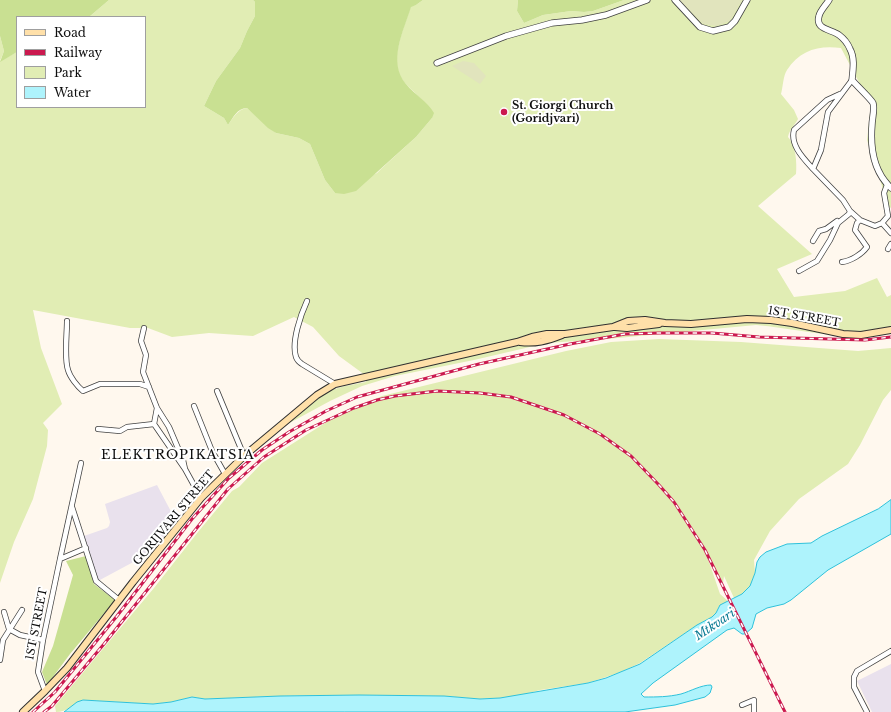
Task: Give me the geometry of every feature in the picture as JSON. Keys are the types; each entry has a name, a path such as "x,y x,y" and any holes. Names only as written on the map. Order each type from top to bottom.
{"main road":[{"name":"1ST STREET","path":"442,359 547,334 565,334 613,327 627,328 665,323 691,324 747,319 792,323 843,334 861,334 891,330"},
{"name":"GORIJVARI STREET","path":"23,712 70,664 201,498 244,456 317,395 335,384 442,359"}],"street":[{"path":"438,63 506,36 552,23 582,20 606,15 647,0"},
{"path":"675,0 700,27 713,31 729,27 735,21 747,0"},
{"path":"813,169 821,150 828,112 852,80 853,61 850,49 846,42 839,35 822,28 819,23 819,16 828,0"},
{"path":"840,94 827,100 794,130 792,136 796,148 813,169 843,200 849,212 860,220 875,226 882,223 888,216 884,193 889,186 880,174 873,157 870,140 873,109 872,102 852,80"},
{"path":"813,241 819,231 834,224 849,212"},
{"path":"800,271 816,261 830,240 838,223 849,212"},
{"path":"842,262 850,261 864,252 867,247 855,230 857,223 860,220"},
{"path":"882,223 891,233"},
{"path":"888,249 891,244"},
{"path":"307,301 298,328 295,355 302,364 335,384"},
{"path":"67,321 66,347 68,370 77,386 83,391 100,384 140,384 149,387"},
{"path":"144,328 141,341 146,355 143,372 157,408 169,427 183,460 185,469"},
{"path":"217,391 244,456"},
{"path":"194,406 212,451 225,474"},
{"path":"157,408 154,424 185,469 201,498"},
{"path":"98,429 120,431 127,427 154,424"},
{"name":"1ST STREET","path":"45,691 38,672 43,640 81,463"},
{"path":"72,507 96,582 119,600"},
{"path":"60,559 86,548"},
{"path":"0,660 3,640 22,610"},
{"path":"4,612 9,629 20,635 43,640"},
{"path":"867,712 854,687 854,678 857,671 891,650"},
{"path":"742,705 754,700 754,712"}],"shaded area":[{"path":"157,485 176,521 152,552 98,581 84,536 109,526 110,522 105,504"},
{"path":"891,664 891,712 872,712 857,681"}],"green space":[{"path":"0,0 109,0 90,16 16,16 16,53 0,62 4,51 0,36"},
{"path":"109,0 253,0 255,2 255,16 240,48 216,81 204,106 224,118 228,125 238,112 247,108 276,133 299,138 310,144 325,180 335,193 377,173 416,137 432,118 425,104 402,79 397,69 398,51 402,32 411,6 416,5 423,0 518,0 517,11 524,23 543,15 571,11 593,11 624,0 891,0 891,208 885,204 882,186 867,140 871,105 841,48 833,47 818,48 804,53 792,63 786,72 781,94 794,110 798,119 788,137 791,140 794,149 796,174 758,206 812,254 777,269 794,297 845,291 877,278 887,297 891,295 891,332 864,336 847,336 756,325 547,343 395,376 362,386 330,401 284,426 323,394 341,387 366,382 365,375 339,356 313,327 294,317 253,336 209,333 172,337 148,328 130,328 33,310 41,348 62,404 43,423 48,430 47,446 33,499 14,542 0,583 0,61 16,53 16,108 146,108 146,16 90,16"},
{"path":"253,0 423,0 411,7 401,36 397,56 400,75 406,84 428,105 434,113 432,118 416,137 356,191 344,194 335,193 325,180 310,144 299,138 276,133 268,128 247,108 244,108 238,112 228,125 224,118 204,106 216,81 240,48 255,16 255,2"},
{"path":"518,0 624,0 593,11 571,11 543,15 524,23 517,11"},
{"path":"679,0 742,0 730,21 717,26 703,24"},
{"path":"0,36 4,51 0,61"},
{"path":"463,61 474,63 486,76 480,84 452,66"},
{"path":"659,339 741,342 858,351 891,348 891,390 883,400 860,445 848,464 799,499 770,531 754,560 755,573 750,586 742,594 734,598 724,576 723,583 706,553 720,594 728,601 719,607 712,617 697,625 640,663 621,672 588,683 500,698 480,699 444,696 359,695 205,699 192,697 171,702 153,704 83,700 67,710 56,712 55,706 154,588 232,491 239,487 262,463 333,418 382,396 566,351 611,342"},
{"path":"86,556 94,584 115,600 70,654 47,685 42,672 53,646 73,575 66,561"}],"water":[{"name":"Mtkvari","path":"891,500 891,534 828,570 791,600 784,604 767,608 756,614 752,628 745,634 742,634 734,628 727,630 653,683 641,694 644,697 672,696 711,685 712,687 710,693 705,697 675,705 625,712 64,712 77,702 83,700 153,704 171,702 192,697 205,699 359,695 444,696 480,699 500,698 588,683 606,678 640,664 697,625 712,617 720,605 742,594 750,586 757,562 766,552 787,544 811,543 822,536 878,509"}],"railway":[{"path":"33,712 55,692 117,616 192,519 229,478 262,450 289,432 326,411 357,397 479,364 570,344 625,334 712,333 759,337 865,340 891,337"},
{"path":"44,712 52,706 104,644 228,489 264,457 306,430 354,408 377,400 395,396 437,391 480,393 511,397 564,415 600,434 631,456 674,502 705,550 785,712"}],"place":[{"name":"St. Giorgi Church (Goridjvari)","path":"504,112"}],"district":[{"name":"ELEKTROPIKATSIA","path":"178,455"}]}
